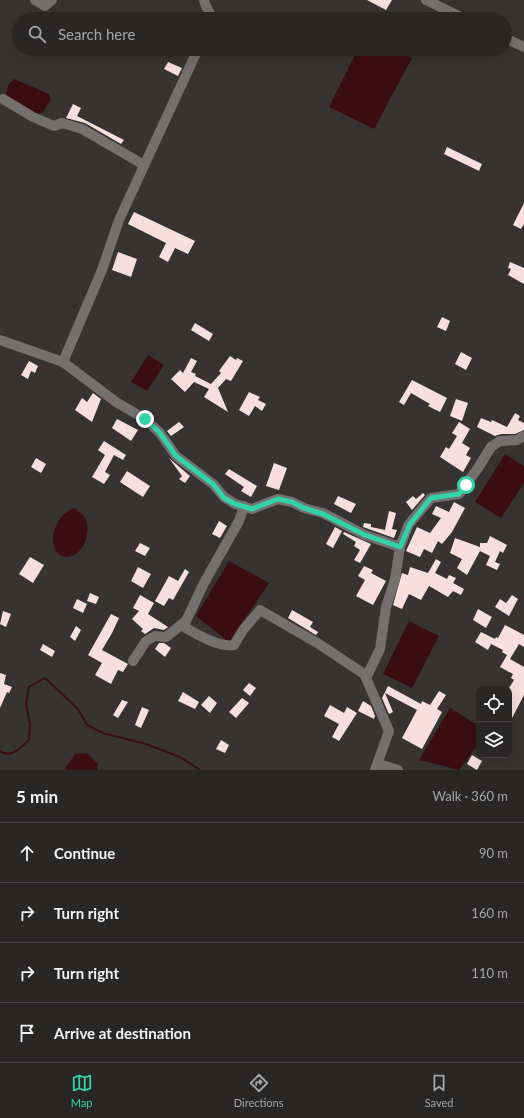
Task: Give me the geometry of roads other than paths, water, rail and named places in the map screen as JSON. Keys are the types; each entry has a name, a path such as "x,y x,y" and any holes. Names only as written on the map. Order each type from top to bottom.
{"street":[{"path":"35,0 45,6 52,0"},
{"path":"204,0 206,9 210,12"},
{"path":"426,0 451,12"},
{"path":"512,41 524,47"},
{"path":"63,362 102,270 119,220 195,56"},
{"path":"3,99 33,117 54,126 62,123 82,129 144,165"},
{"path":"0,340 63,362 116,402 145,419 160,433 176,456 213,484 224,498 252,509 278,499 292,502 304,508 323,514 365,535 400,547"},
{"path":"398,770 377,767 389,731 366,678 380,649 386,607 395,579 400,547 410,524 431,498 459,494 491,447 500,441 517,440 524,436"},
{"path":"133,661 146,641 155,636 166,637 186,620 204,583 235,528 244,506"},
{"path":"181,625 206,638 227,646 234,645 243,630 260,610 319,644 367,676"}],"waterway":[{"path":"0,751 8,754 12,753 29,740 30,724 26,704 29,687 45,678 78,709 87,725 103,733 146,744 180,757 200,770"}]}
